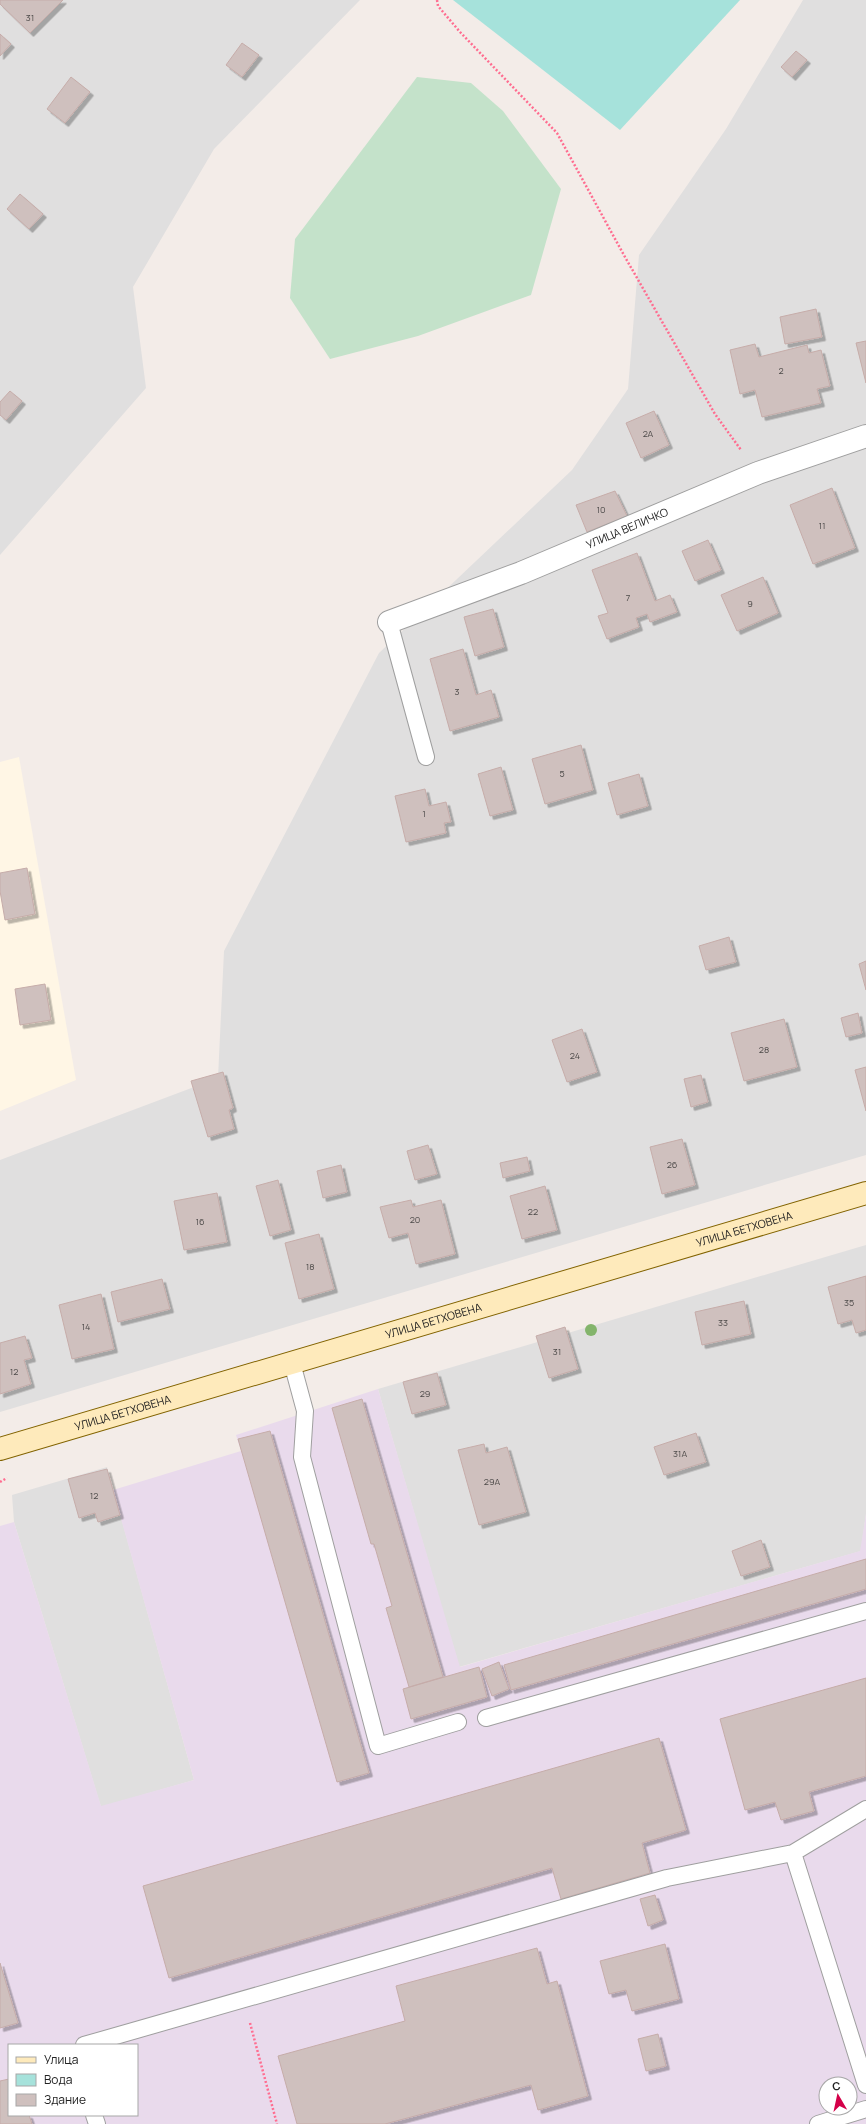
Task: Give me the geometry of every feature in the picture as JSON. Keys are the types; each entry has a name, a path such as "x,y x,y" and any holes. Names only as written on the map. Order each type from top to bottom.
{"main road":[{"name":"УЛИЦА БЕТХОВЕНА","path":"0,1449 866,1193"}],"street":[{"name":"УЛИЦА ВЕЛИЧКО","path":"389,622 521,573 758,473 866,436"}],"lane":[{"path":"389,622 426,757"},
{"path":"292,1362 305,1411 302,1457 378,1746 458,1722"},
{"path":"486,1718 866,1610"},
{"path":"88,2044 667,1878 793,1852 866,1809"},
{"path":"793,1852 866,2086"},
{"path":"818,2124 866,2109"}],"path":[{"path":"437,0 438,6 460,32 556,133 715,414 758,473"},
{"path":"243,2000 277,2124"}],"shaded area":[{"path":"0,0 360,0 214,149 133,287 146,388 0,555"},
{"path":"803,0 866,0 866,1155 0,1412 0,1160 218,1078 224,951 379,653 572,470 628,389 639,255 726,129"},
{"path":"19,757 76,1080 0,1111 0,762"},
{"path":"866,1245 866,1514 861,1551 459,1667 378,1389"},
{"path":"378,1389 460,1667 860,1551 866,1514 866,2124 0,2124 0,1526 14,1522 101,1806 194,1780 113,1490 241,1451 236,1435"},
{"path":"107,1467 194,1780 101,1807 14,1522 12,1495"}],"green space":[{"path":"417,77 471,83 503,111 561,189 531,295 418,336 330,359 290,298 295,239"}],"water":[{"path":"453,0 740,0 620,130"}],"building":[{"path":"0,0 63,0 30,33 0,4"},
{"path":"0,34 11,44 0,56"},
{"path":"242,43 259,55 242,77 226,65"},
{"path":"796,51 807,60 792,77 781,67"},
{"path":"71,77 90,92 65,123 47,109"},
{"path":"20,194 43,214 29,229 7,209"},
{"path":"816,309 822,337 785,344 780,317"},
{"path":"866,341 866,383 856,343"},
{"path":"755,344 759,357 807,345 809,353 821,350 830,386 817,389 821,403 762,417 755,390 740,394 730,350"},
{"path":"10,391 22,401 6,420 0,415 0,402"},
{"path":"654,411 669,445 641,458 626,423"},
{"path":"832,488 855,548 813,564 790,505"},
{"path":"615,491 627,516 587,532 576,505"},
{"path":"708,540 721,570 695,581 682,551"},
{"path":"637,553 655,601 670,595 677,612 650,622 647,614 636,618 639,627 607,639 598,616 608,613 592,570"},
{"path":"763,577 778,613 737,631 721,595"},
{"path":"493,609 504,647 475,656 464,617"},
{"path":"463,649 476,695 491,690 499,717 450,731 430,659"},
{"path":"581,745 593,790 545,804 532,759"},
{"path":"501,767 513,810 490,816 478,774"},
{"path":"639,774 648,806 617,815 608,783"},
{"path":"425,789 429,806 446,802 451,822 444,823 446,833 406,842 395,796"},
{"path":"27,868 35,914 5,920 0,891 0,873"},
{"path":"729,937 736,962 706,970 699,946"},
{"path":"866,961 866,990 859,964"},
{"path":"45,984 51,1020 20,1025 15,989"},
{"path":"858,1013 862,1033 846,1037 841,1018"},
{"path":"784,1019 797,1067 744,1081 731,1033"},
{"path":"582,1029 597,1072 567,1082 552,1040"},
{"path":"866,1067 866,1111 855,1070"},
{"path":"223,1072 233,1108 229,1110 234,1129 208,1137 191,1081"},
{"path":"701,1075 708,1102 691,1107 684,1079"},
{"path":"682,1139 695,1185 662,1194 650,1147"},
{"path":"428,1145 437,1174 415,1180 407,1151"},
{"path":"527,1157 530,1171 503,1178 500,1163"},
{"path":"341,1165 347,1192 323,1198 317,1171"},
{"path":"278,1180 291,1230 270,1236 256,1186"},
{"path":"545,1186 557,1230 522,1239 510,1196"},
{"path":"217,1193 227,1242 184,1250 174,1201"},
{"path":"411,1200 413,1207 441,1200 455,1254 416,1264 408,1233 389,1238 380,1207"},
{"path":"319,1234 334,1289 299,1299 285,1243"},
{"path":"866,1276 866,1330 856,1333 852,1320 838,1324 828,1287"},
{"path":"162,1279 170,1309 118,1322 111,1292"},
{"path":"101,1294 114,1349 72,1359 59,1305"},
{"path":"744,1301 751,1334 702,1345 695,1312"},
{"path":"565,1327 578,1369 549,1378 536,1336"},
{"path":"25,1336 32,1358 24,1360 31,1384 0,1394 0,1343"},
{"path":"437,1373 446,1405 412,1414 403,1382"},
{"path":"362,1399 443,1677 409,1687 386,1608 392,1606 374,1544 371,1544 332,1408"},
{"path":"270,1431 369,1773 337,1782 238,1439"},
{"path":"696,1433 706,1462 664,1475 654,1447"},
{"path":"484,1444 486,1453 507,1447 526,1512 479,1525 458,1450"},
{"path":"107,1469 120,1515 98,1522 95,1513 79,1518 68,1479"},
{"path":"761,1540 770,1567 741,1576 732,1551"},
{"path":"866,1559 866,1589 511,1690 504,1665"},
{"path":"499,1662 509,1689 492,1696 482,1669"},
{"path":"479,1667 487,1697 411,1719 403,1689"},
{"path":"866,1678 866,1776 809,1792 814,1811 781,1820 775,1802 745,1810 720,1719"},
{"path":"659,1738 686,1830 642,1843 650,1873 561,1899 552,1868 169,1978 143,1886"},
{"path":"655,1895 663,1920 648,1926 640,1899"},
{"path":"665,1944 679,1999 632,2011 626,1990 609,1994 600,1961"},
{"path":"537,1948 547,1984 557,1981 588,2096 538,2110 531,2085 385,2124 297,2124 278,2056 405,2021 396,1986"},
{"path":"0,1963 18,2023 0,2028"},
{"path":"658,2034 666,2066 646,2071 638,2039"},
{"path":"8,2079 8,2116 29,2116 32,2124 0,2124 0,2081"}]}
